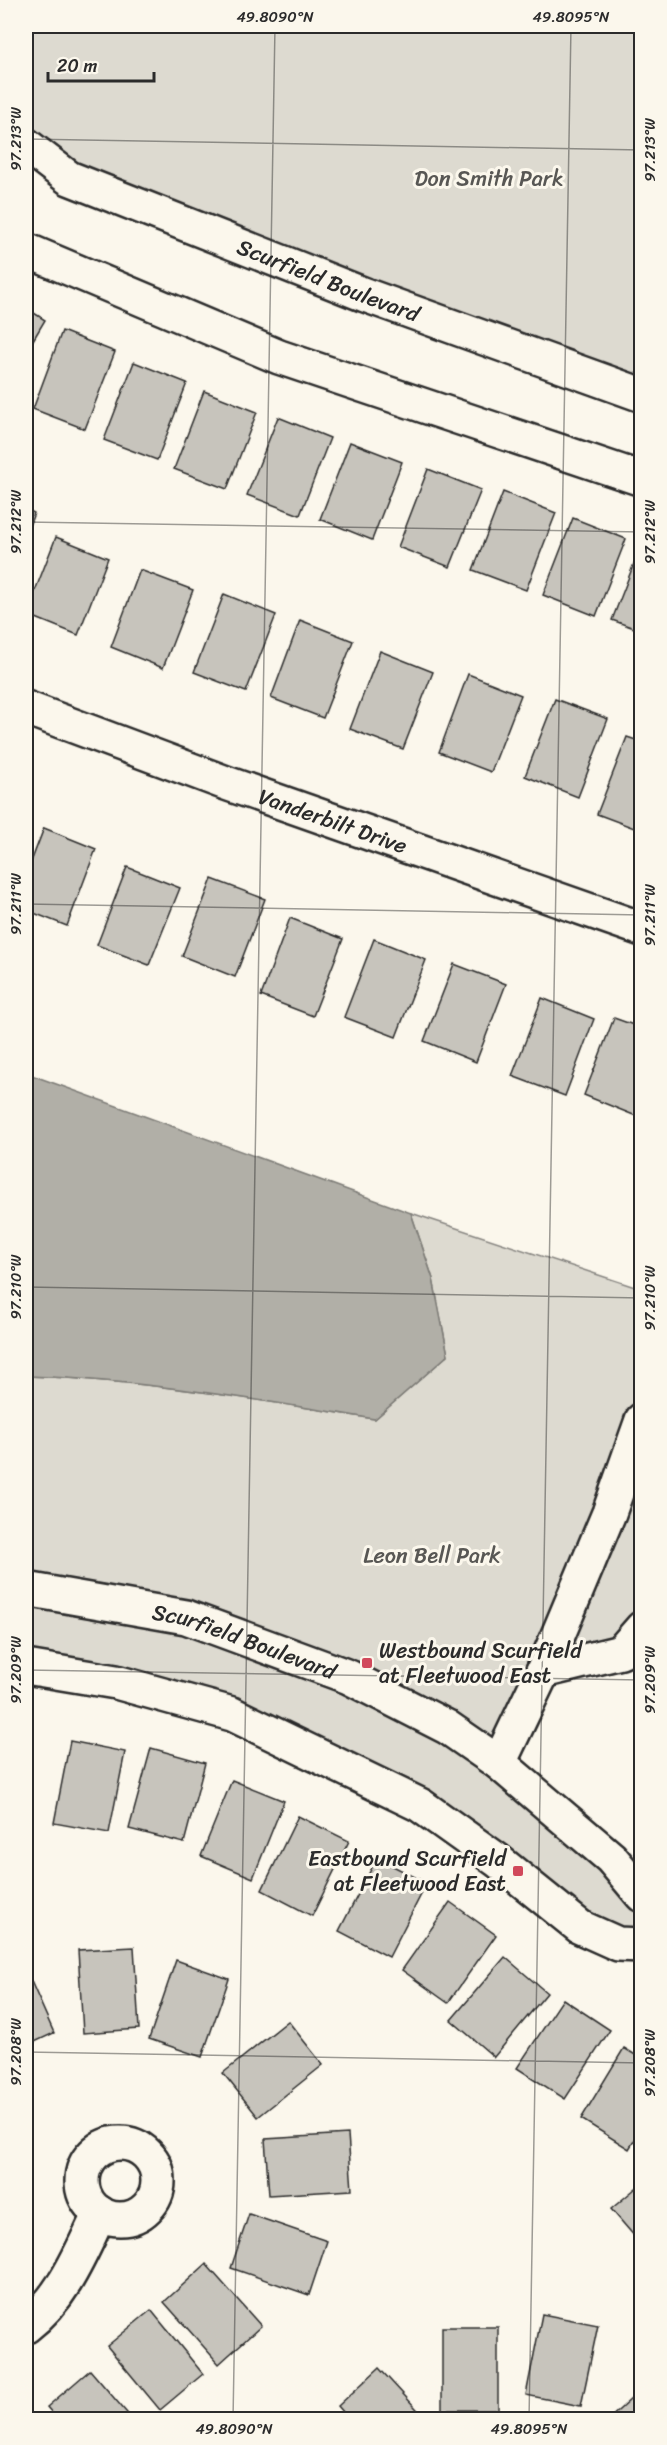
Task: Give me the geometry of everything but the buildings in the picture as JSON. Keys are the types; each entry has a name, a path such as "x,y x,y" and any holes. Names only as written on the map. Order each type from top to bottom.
{"street":[{"name":"Scurfield Boulevard","path":"26,145 69,178 364,295 642,395"},
{"path":"26,250 279,357 642,479"},
{"name":"Vanderbilt Drive","path":"26,708 226,783 642,929"},
{"path":"499,1763 543,1671 609,1513 642,1420"},
{"name":"Scurfield Boulevard","path":"26,1589 186,1617 349,1677 447,1727 499,1763 611,1858 642,1895"},
{"path":"543,1671 621,1652 642,1628"},
{"path":"26,1667 116,1682 231,1714 420,1805 497,1860 580,1927 618,1944 642,1945"},
{"path":"26,2326 39,2315 69,2278 100,2213"}],"green space":[{"name":"Don Smith Park","path":"26,26 641,26 641,395 26,145"},
{"name":"Leon Bell Park","path":"411,1213 641,1289 641,1628 543,1671 499,1763 641,1895 641,1945 497,1860 232,1714 26,1667 26,1376 157,1386 375,1419 448,1355 433,1279"}],"shaded area":[{"path":"26,1073 411,1213 433,1279 448,1355 375,1419 157,1386 26,1376"}],"place":[{"name":"Westbound Scurfield at Fleetwood East","path":"367,1663"},
{"name":"Eastbound Scurfield at Fleetwood East","path":"518,1871"}]}
